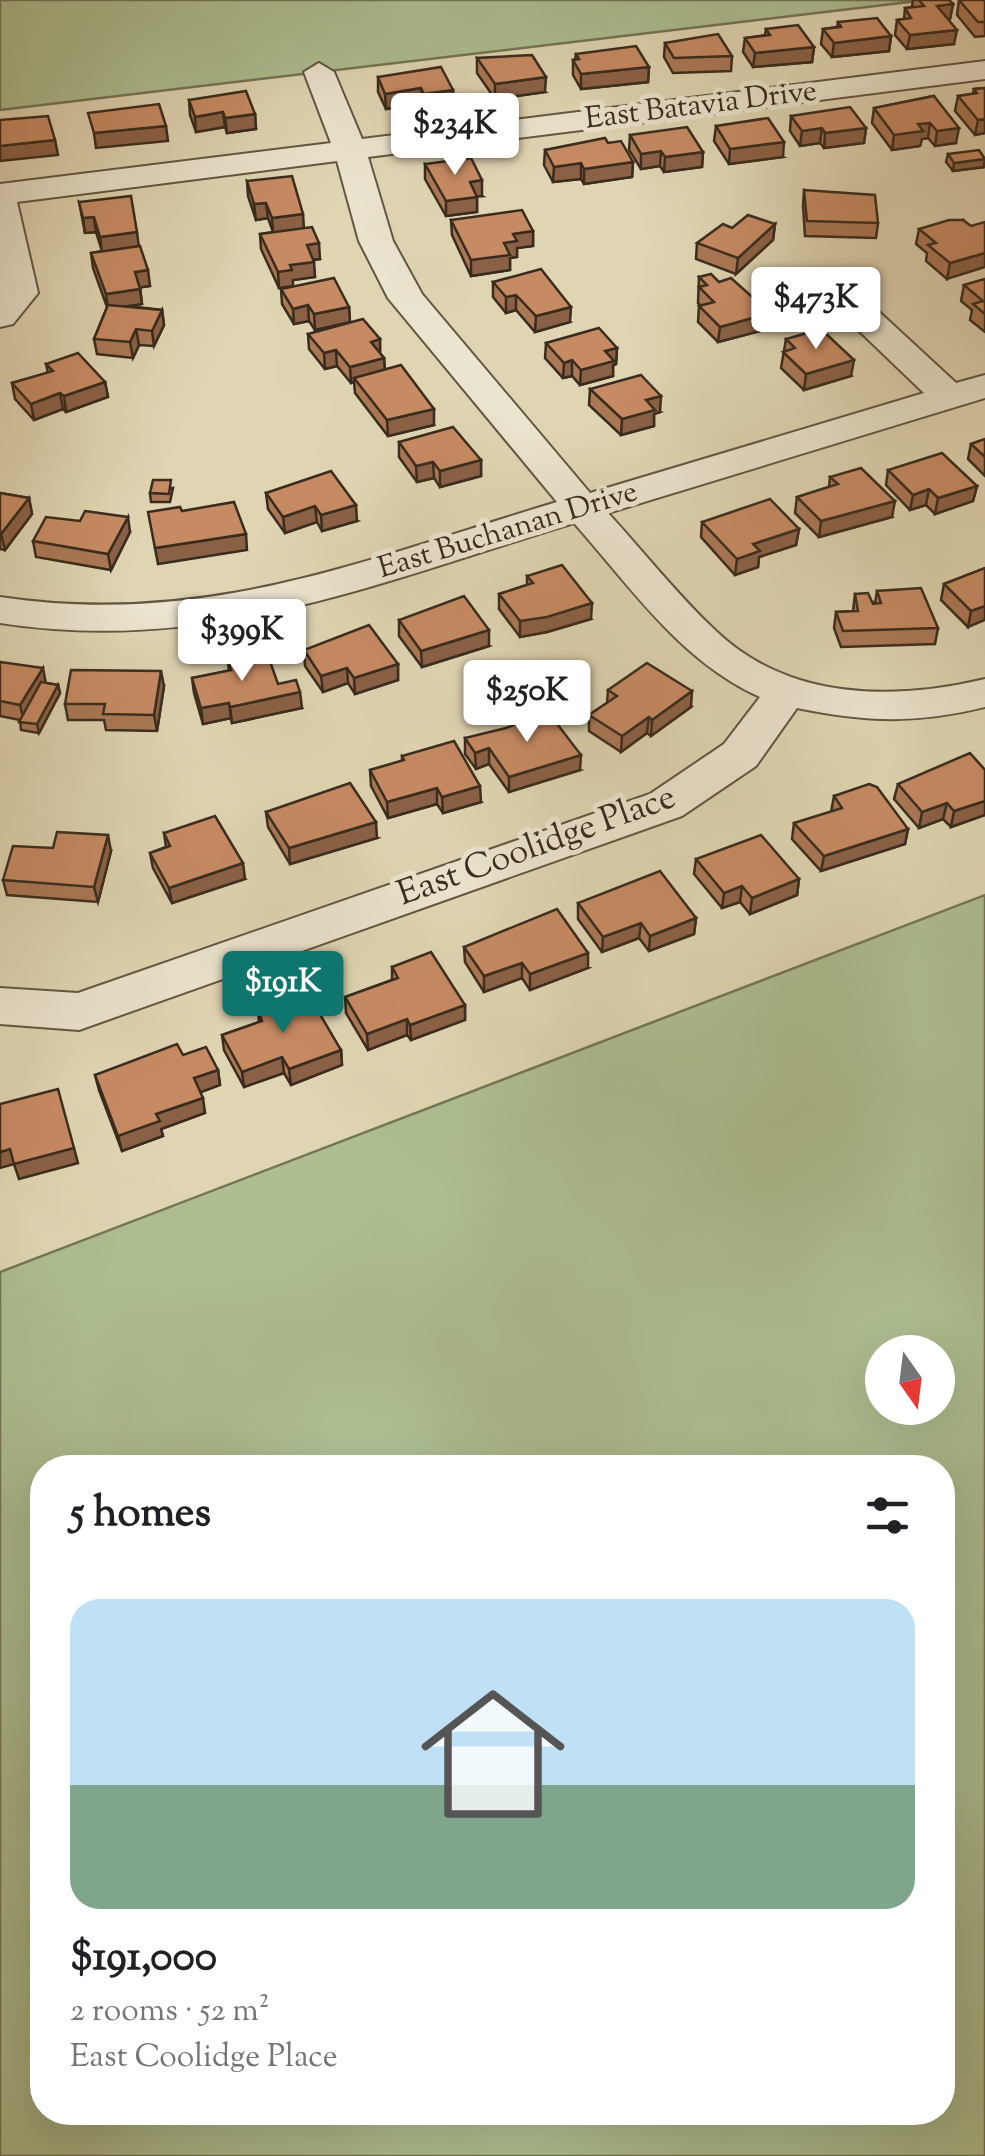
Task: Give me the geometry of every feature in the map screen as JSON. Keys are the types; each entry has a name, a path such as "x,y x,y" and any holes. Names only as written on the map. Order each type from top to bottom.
{"street":[{"name":"East Batavia Drive","path":"0,197 985,70"},
{"path":"318,72 350,150 376,241 406,298 582,508 703,643 742,673 786,692 856,706 932,706 985,693"},
{"path":"0,197 20,293 0,316"},
{"name":"East Buchanan Drive","path":"839,293 967,392"},
{"name":"East Buchanan Drive","path":"0,610 95,624 206,616 967,392"},
{"name":"East Coolidge Place","path":"0,1006 79,1012 666,805 694,790 740,755 786,692"}],"green space":[{"path":"0,0 926,0 0,110"},
{"path":"985,895 985,2156 0,2156 0,1272"}],"building":[{"path":"919,0 949,0 953,4 937,6 957,30 910,35 897,20 911,18 905,8 924,6"},
{"path":"959,0 985,0 985,22 978,22"},
{"path":"877,18 891,36 834,43 823,29 841,27 838,22"},
{"path":"798,25 814,47 755,53 745,38 770,35 766,29"},
{"path":"718,34 732,56 674,58 665,43"},
{"path":"636,46 649,67 581,74 573,60 579,59 576,54"},
{"path":"532,55 546,77 495,84 477,58"},
{"path":"441,67 453,90 424,94 421,88 385,94 378,77"},
{"path":"985,88 985,119 978,120 958,96"},
{"path":"246,91 255,114 225,118 223,112 195,117 189,100"},
{"path":"934,96 959,128 937,131 930,123 918,124 923,131 894,135 874,108"},
{"path":"159,104 166,126 94,133 88,113"},
{"path":"850,107 866,128 825,133 822,128 802,131 791,116"},
{"path":"48,116 55,140 0,146 0,120"},
{"path":"768,118 784,142 730,149 716,126"},
{"path":"687,127 703,152 665,157 661,151 641,154 630,135"},
{"path":"605,138 608,143 621,141 633,162 584,169 581,163 554,167 545,150"},
{"path":"979,150 985,159 954,163 948,154"},
{"path":"471,158 482,180 470,182 477,197 446,201 425,164"},
{"path":"292,176 303,214 272,218 266,203 254,204 247,181"},
{"path":"804,190 875,195 878,223 807,221"},
{"path":"131,196 137,232 100,237 94,217 83,218 79,202"},
{"path":"522,210 533,231 513,234 517,241 504,243 510,255 471,260 451,220"},
{"path":"748,215 775,224 738,258 697,243 723,224 732,228"},
{"path":"963,220 971,226 985,222 985,253 950,263 928,245 936,243 919,229"},
{"path":"312,227 319,243 307,245 314,262 290,265 292,270 278,272 260,234"},
{"path":"140,246 148,270 135,272 140,289 106,294 91,253"},
{"path":"541,269 571,307 536,316 516,295 506,297 493,282"},
{"path":"711,274 719,282 731,278 770,313 720,327 699,306 714,302 699,287 707,285 699,277"},
{"path":"334,278 349,307 314,314 308,305 293,309 281,289"},
{"path":"985,279 985,314 973,304 983,301 964,285"},
{"path":"108,305 162,310 152,331 136,329 130,342 94,339"},
{"path":"363,319 380,339 371,342 384,358 350,367 336,350 324,353 308,334"},
{"path":"599,328 617,348 605,351 614,361 581,370 572,360 564,363 546,343"},
{"path":"821,329 854,360 806,374 783,352 795,348 786,339"},
{"path":"78,353 105,382 31,404 12,383 53,371 46,364"},
{"path":"401,365 434,409 387,420 354,378"},
{"path":"641,375 661,396 646,400 655,410 622,419 590,389"},
{"path":"453,427 481,460 440,471 433,462 416,466 399,442"},
{"path":"985,439 985,457 971,444"},
{"path":"942,453 977,486 938,498 929,489 913,495 888,470"},
{"path":"861,468 895,501 821,521 797,497 838,484 830,477"},
{"path":"331,471 356,505 321,515 315,506 283,517 266,493"},
{"path":"153,480 171,480 169,494 150,493"},
{"path":"0,493 29,498 1,534 0,533"},
{"path":"770,499 799,529 753,544 760,551 737,559 702,522"},
{"path":"234,502 246,534 155,548 148,512"},
{"path":"85,511 128,517 108,554 33,541 46,517 80,521"},
{"path":"562,565 592,603 520,621 499,594 533,583 527,576"},
{"path":"985,568 985,606 971,611 944,584"},
{"path":"921,588 938,628 843,631 836,612 858,611 855,594 868,593 873,604 881,603 877,591"},
{"path":"464,596 489,630 421,651 399,620"},
{"path":"369,625 398,664 354,678 347,668 321,676 304,650"},
{"path":"267,653 278,684 296,680 300,692 230,707 229,703 201,708 192,678 231,670 228,661"},
{"path":"0,662 43,668 20,705 0,701"},
{"path":"647,663 692,691 622,736 589,715 617,696 608,690"},
{"path":"71,670 161,671 154,715 103,714 105,704 65,704"},
{"path":"41,682 58,685 37,724 19,722"},
{"path":"548,712 581,755 509,777 489,748 475,753 465,738 506,728"},
{"path":"454,741 480,786 442,797 437,788 387,802 370,770"},
{"path":"970,753 985,770 985,801 954,811 947,803 922,812 898,784"},
{"path":"350,783 376,822 289,848 266,812"},
{"path":"869,784 877,787 908,829 824,856 794,823 842,808 834,796"},
{"path":"215,816 243,863 169,888 150,853 170,846 164,833"},
{"path":"57,832 108,835 94,887 3,880 13,846 53,848"},
{"path":"761,835 799,879 752,898 742,886 724,893 696,859"},
{"path":"660,871 696,918 650,936 641,923 603,937 578,903"},
{"path":"557,909 588,953 530,974 522,963 484,976 464,947"},
{"path":"431,952 465,1005 410,1025 407,1019 367,1034 345,997 398,978 392,967"},
{"path":"308,994 341,1050 289,1069 282,1057 242,1072 222,1035 262,1021 258,1010"},
{"path":"177,1044 183,1055 206,1047 218,1070 194,1078 203,1098 156,1114 160,1121 118,1136 95,1075"},
{"path":"58,1089 74,1148 14,1164 10,1149 0,1152 0,1104"}]}
